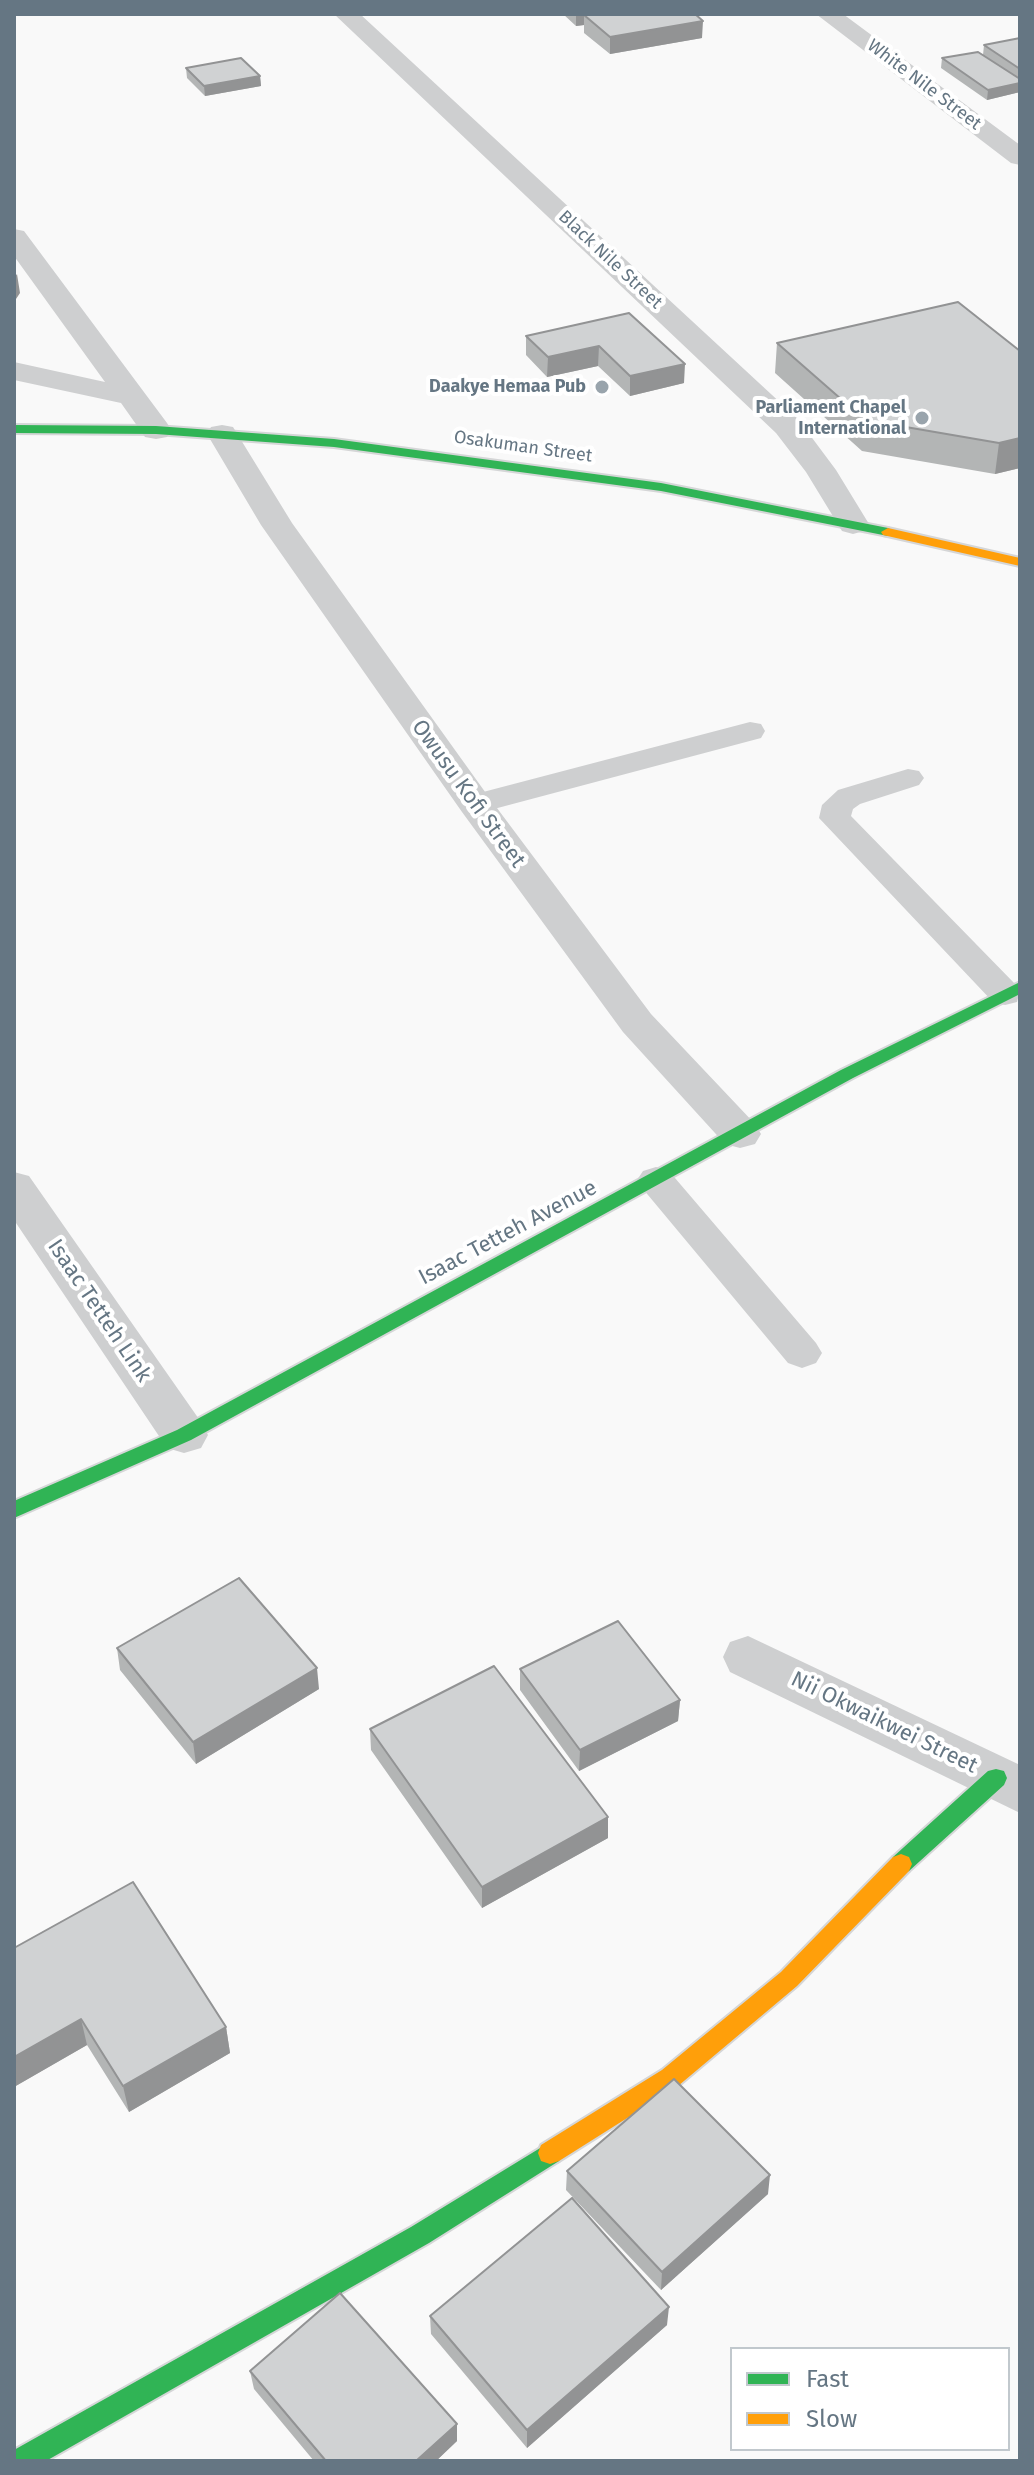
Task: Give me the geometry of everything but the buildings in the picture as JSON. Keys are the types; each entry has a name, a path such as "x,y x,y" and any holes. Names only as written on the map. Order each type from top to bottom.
{"street":[{"name":"Black Nile Street","path":"346,14 787,426 820,470 853,524"},
{"name":"White Nile Street","path":"833,15 1020,157"},
{"path":"14,237 156,430"},
{"path":"14,371 130,396"},
{"name":"Osakuman Street","path":"14,429 156,430 222,434 334,443 544,469 853,524 1020,562"},
{"name":"Owusu Kofi Street","path":"222,434 277,525 475,804 637,1023 740,1134"},
{"name":"Isaac Tetteh Avenue","path":"14,1510 184,1435 847,1074 1012,991"},
{"name":"Isaac Tetteh Link","path":"14,1187 184,1435"},
{"name":"Nii Okwaikwei Street","path":"748,1657 1008,1784"},
{"path":"20,2461 420,2235 670,2078 789,1979 893,1871 1008,1784"}],"lane":[{"path":"475,804 750,731"},
{"path":"908,778 849,797 838,805 835,818 1012,991"},
{"path":"656,1180 802,1353"}],"traffic: fast":[{"path":"14,429 156,430 334,443 661,487 888,532"},
{"path":"14,1510 184,1435 847,1074 1020,987"},
{"path":"901,1864 996,1778"},
{"path":"20,2461 420,2235 550,2153"}],"traffic: slow":[{"path":"888,532 1020,562"},
{"path":"550,2153 670,2078 789,1979 901,1864"}],"place":[{"name":"Daakye Hemaa Pub","path":"602,387"},
{"name":"Parliament Chapel International","path":"922,418"}]}
